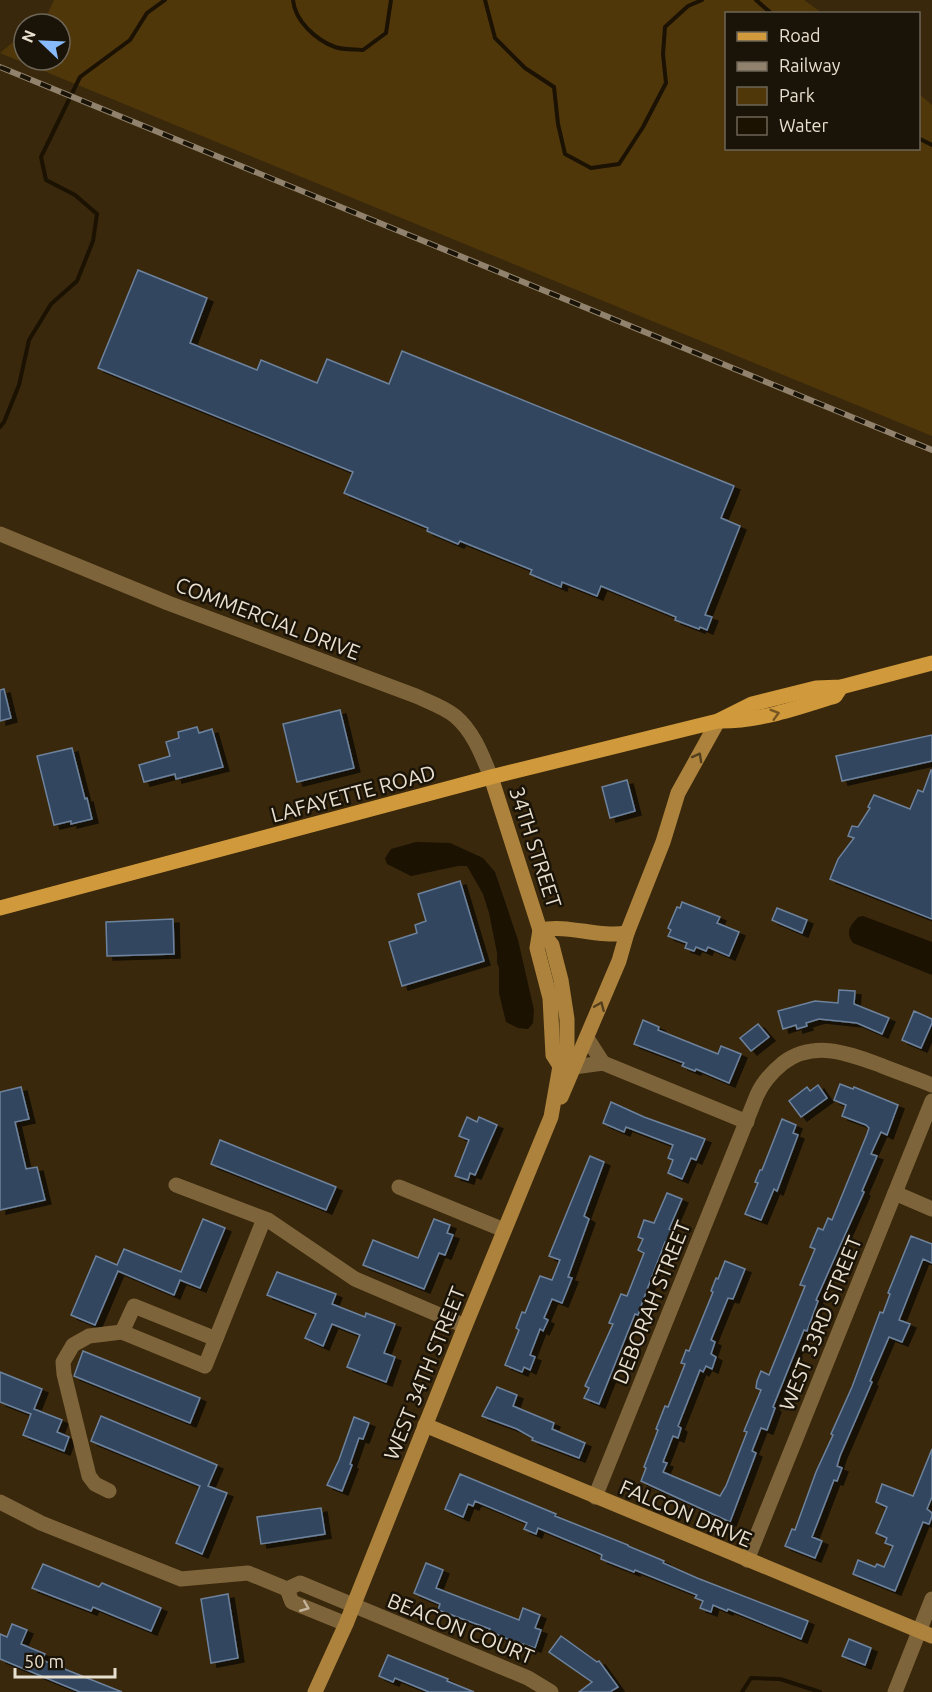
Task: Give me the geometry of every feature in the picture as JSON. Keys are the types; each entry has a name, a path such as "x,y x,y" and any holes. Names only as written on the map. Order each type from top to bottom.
{"main road":[{"name":"LAFAYETTE ROAD","path":"0,908 491,777 718,721 752,720 836,696 841,687 932,663"}],"street":[{"name":"COMMERCIAL DRIVE","path":"0,534 168,603 416,696 444,709 455,716 467,729 491,777"},
{"path":"567,1066 587,1038 619,961 627,933 663,842 678,793 718,721"},
{"name":"34TH STREET","path":"491,777 540,930"},
{"path":"540,930 556,927 616,935 627,933"},
{"name":"WEST 34TH STREET","path":"315,1692 346,1624 551,1117 567,1066 553,1055 550,998 537,948 540,930"},
{"path":"587,1038 603,1063"},
{"name":"DEBORAH STREET","path":"595,1497 760,1090 775,1070 789,1059 811,1051 826,1049 842,1051 932,1085"},
{"path":"567,1066 603,1063 747,1122"},
{"name":"WEST 33RD STREET","path":"747,1560 932,1101"},
{"path":"176,1185 264,1219 355,1279 465,1326"},
{"path":"399,1187 504,1230"},
{"path":"895,1193 932,1209"},
{"path":"109,1491 95,1484 89,1476 63,1362 73,1345 89,1336 122,1332 205,1366 264,1219"},
{"path":"122,1332 134,1306 216,1338"},
{"name":"FALCON DRIVE","path":"425,1425 926,1634"},
{"path":"0,1502 41,1523 181,1579 248,1573 287,1589 292,1602 346,1624"},
{"name":"BEACON COURT","path":"287,1589 300,1583 528,1678 550,1692"},
{"path":"895,1692 926,1634 932,1599"}],"green space":[{"path":"54,0 804,0 821,12 725,12 725,150 920,150 920,95 932,105 932,436 46,72 72,72 72,12 48,12"},
{"path":"12,43 12,58 0,53"}],"water":[{"path":"416,842 450,843 483,858 495,872 518,940 534,1010 533,1023 528,1029 518,1028 506,1022 499,993 499,968 489,913 483,894 467,866 411,876 387,864 385,858 391,849"},
{"path":"863,916 932,942 932,975 853,943 849,936 849,929 858,917"}],"building":[{"path":"138,270 207,298 190,343 257,370 261,360 317,383 327,359 389,384 402,351 734,486 721,518 740,526 705,615 712,617 707,630 675,620 676,617 601,586 597,596 562,582 561,587 530,574 532,570 460,541 458,544 427,531 428,528 344,493 353,472 98,368"},
{"path":"4,689 11,718 0,721 0,690"},
{"path":"340,710 354,768 297,782 283,724"},
{"path":"197,727 199,733 212,729 223,767 176,779 175,774 144,782 139,765 170,756 166,742 179,738 178,732"},
{"path":"932,735 932,761 842,781 836,756"},
{"path":"72,748 92,819 54,825 37,756"},
{"path":"931,770 932,919 830,879 838,859 854,838 848,836 852,826 858,827 870,808 868,807 874,795 910,809 918,790 923,792"},
{"path":"627,780 635,811 610,818 602,787"},
{"path":"460,881 484,961 402,986 389,942 417,933 415,925 426,921 418,894"},
{"path":"682,902 720,917 717,923 739,932 729,956 708,947 706,951 696,947 694,951 685,948 687,943 668,936 671,930 668,928 677,907 680,908"},
{"path":"777,908 807,920 802,933 772,920"},
{"path":"173,919 174,954 107,956 106,922"},
{"path":"839,990 855,991 854,1004 889,1018 882,1034 857,1023 819,1019 797,1029 796,1025 783,1029 778,1011 815,1001 838,1003"},
{"path":"914,1011 932,1019 921,1048 902,1040"},
{"path":"643,1020 659,1027 658,1030 718,1054 721,1046 741,1054 729,1083 696,1069 695,1071 682,1066 684,1063 634,1044"},
{"path":"758,1024 769,1037 751,1051 740,1038"},
{"path":"840,1084 853,1089 854,1087 898,1105 887,1135 881,1132 871,1154 877,1156 862,1191 864,1192 816,1300 818,1301 807,1331 804,1330 773,1407 775,1408 767,1430 761,1428 752,1451 756,1453 730,1522 641,1481 646,1468 644,1467 665,1406 668,1407 685,1364 681,1363 686,1350 689,1351 713,1292 711,1291 716,1278 718,1279 725,1261 745,1269 733,1299 728,1298 711,1340 715,1342 711,1354 716,1357 712,1369 706,1366 703,1372 700,1370 678,1426 681,1428 678,1438 673,1436 663,1462 667,1463 663,1472 720,1496 726,1486 747,1432 744,1431 761,1390 756,1388 757,1381 761,1371 769,1375 805,1286 800,1285 815,1249 810,1247 818,1228 823,1230 828,1218 832,1220 869,1128 842,1116 846,1105 834,1100"},
{"path":"818,1085 827,1098 801,1117 789,1101 807,1087 810,1091"},
{"path":"21,1087 29,1119 15,1122 26,1169 37,1167 45,1200 0,1210 0,1092"},
{"path":"611,1102 644,1117 705,1139 696,1160 691,1158 682,1179 668,1173 673,1160 668,1158 673,1145 626,1127 624,1132 603,1123"},
{"path":"467,1117 477,1122 479,1117 497,1125 475,1175 470,1173 468,1180 455,1176 469,1140 459,1136"},
{"path":"782,1119 796,1125 793,1133 798,1135 777,1191 774,1189 761,1220 745,1214 758,1183 755,1182"},
{"path":"220,1140 336,1187 326,1210 211,1164"},
{"path":"590,1156 604,1162 584,1216 589,1219 568,1277 572,1278 562,1303 552,1299 544,1318 548,1320 543,1331 540,1329 530,1355 535,1357 530,1370 524,1367 522,1372 505,1365 519,1330 516,1328 522,1312 525,1313 540,1276 552,1280 560,1260 549,1256"},
{"path":"667,1193 682,1199 669,1229 672,1231 665,1242 638,1315 635,1314 599,1404 584,1398 589,1388 585,1386 613,1324 609,1323 621,1294 627,1296 644,1253 638,1250 643,1239 638,1237 644,1220 654,1223"},
{"path":"203,1219 225,1228 200,1288 180,1280 174,1295 118,1271 95,1325 71,1315 96,1256 117,1265 124,1249 181,1272"},
{"path":"434,1219 450,1225 447,1233 453,1235 445,1255 439,1253 424,1289 363,1265 373,1240 418,1258"},
{"path":"911,1236 932,1244 932,1263 923,1259 899,1320 910,1324 902,1342 889,1337 840,1456 837,1466 842,1468 837,1481 834,1480 812,1537 822,1541 815,1558 785,1546 792,1529 795,1530 880,1312 883,1313 890,1294 888,1293"},
{"path":"277,1272 336,1294 332,1304 365,1317 366,1313 395,1324 384,1353 395,1357 386,1382 347,1367 360,1335 332,1324 323,1346 305,1338 316,1314 267,1295"},
{"path":"83,1351 200,1398 190,1423 74,1376"},
{"path":"0,1372 42,1389 34,1409 62,1420 57,1432 69,1437 64,1451 23,1435 31,1414 0,1402"},
{"path":"497,1387 517,1395 513,1406 554,1423 552,1429 585,1443 579,1458 532,1440 533,1438 517,1429 482,1416"},
{"path":"101,1416 217,1465 208,1486 227,1493 202,1554 176,1543 200,1486 91,1441"},
{"path":"354,1417 369,1423 363,1439 359,1438 342,1491 327,1485 339,1460"},
{"path":"932,1449 932,1497 927,1509 932,1516 929,1524 923,1522 895,1591 853,1574 858,1560 875,1567 877,1564 884,1567 893,1546 885,1543 887,1538 876,1533 887,1507 876,1502 882,1484 913,1496"},
{"path":"460,1474 628,1545 697,1578 808,1621 801,1639 728,1609 727,1611 713,1605 711,1612 700,1608 703,1601 695,1598 697,1595 601,1559 602,1555 598,1553 538,1528 536,1534 524,1529 527,1523 475,1501 473,1506 468,1504 463,1517 445,1509"},
{"path":"321,1508 325,1534 261,1544 257,1517"},
{"path":"426,1563 443,1570 436,1588 519,1620 523,1608 540,1615 535,1628 541,1630 535,1648 438,1610 440,1604 414,1593"},
{"path":"43,1564 99,1587 102,1583 161,1608 151,1631 93,1607 91,1611 32,1588"},
{"path":"228,1594 238,1658 211,1663 201,1599"},
{"path":"12,1624 27,1630 21,1644 45,1654 42,1660 122,1692 80,1692 0,1659 0,1634 7,1637"},
{"path":"561,1636 597,1662 599,1661 618,1687 610,1692 579,1692 592,1682 549,1652"},
{"path":"849,1639 871,1648 865,1665 842,1656"},
{"path":"388,1655 474,1692 429,1692 395,1678 393,1682 379,1676"}],"waterway":[{"path":"0,427 19,385 29,340 51,304 77,281 93,241 97,214 75,195 46,180 41,157 80,77 130,40 147,13 165,0"},
{"path":"293,0 302,22 314,35 338,48 363,50 386,33 391,0"},
{"path":"485,0 495,38 525,68 554,87 558,124 565,154 591,168 619,164 643,127 666,83 663,54 665,27 688,6 702,0"},
{"path":"756,0 770,12"},
{"path":"920,139 932,145"},
{"path":"742,1692 751,1678 780,1679 820,1692"}],"railway":[{"path":"0,67 932,450"}]}
